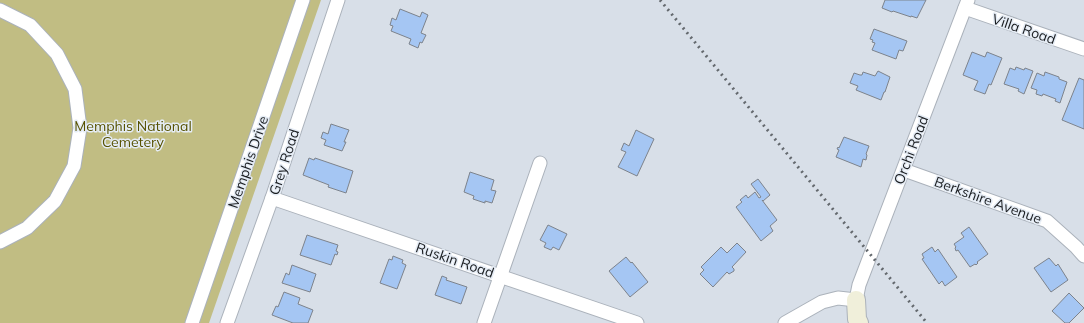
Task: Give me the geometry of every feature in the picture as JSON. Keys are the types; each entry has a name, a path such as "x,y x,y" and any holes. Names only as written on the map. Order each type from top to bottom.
{"street":[{"name":"Memphis Drive","path":"192,323 303,0"},
{"name":"Grey Road","path":"228,323 272,198 338,0"},
{"name":"Villa Road","path":"966,4 1084,49"},
{"name":"Orchi Road","path":"856,300 859,285 966,4"},
{"path":"0,10 30,26 57,54 75,89 80,128 74,166 55,201 27,228 0,242"},
{"path":"484,323 540,163"},
{"name":"Berkshire Avenue","path":"904,170 1047,221 1076,246 1084,256"},
{"name":"Ruskin Road","path":"272,198 637,323"},
{"path":"785,323 822,302 838,298 856,300 857,319 859,323"}],"green space":[{"name":"Memphis National Cemetery","path":"0,0 321,0 209,323 0,323"}],"building":[{"path":"885,0 926,0 917,18 882,8"},
{"path":"400,9 420,17 422,12 428,15 421,33 426,35 422,43 420,42 418,48 409,44 411,39 391,31 393,26 390,25 392,18 396,20"},
{"path":"874,29 907,41 903,51 899,50 896,59 872,50 875,43 870,39"},
{"path":"972,52 985,57 987,52 1002,58 991,85 989,84 985,94 974,90 978,81 963,75"},
{"path":"1016,67 1033,71 1024,94 1018,91 1019,89 1004,84 1010,68 1015,70"},
{"path":"878,71 890,77 881,100 856,90 858,86 850,83 854,73 862,75 863,72 875,76"},
{"path":"1045,72 1059,77 1059,79 1067,82 1060,103 1055,101 1056,99 1043,94 1042,96 1036,94 1037,90 1031,88 1037,73 1044,76"},
{"path":"1079,78 1084,80 1084,129 1062,120"},
{"path":"331,124 349,130 342,151 324,145 326,140 321,138 323,132 328,134"},
{"path":"636,130 654,139 637,176 618,167 626,152 621,150 624,143 629,146"},
{"path":"844,137 869,146 866,154 866,160 863,159 861,167 836,157 839,150 837,149 838,147 839,148"},
{"path":"309,158 314,160 315,158 353,171 346,193 328,187 329,185 303,175"},
{"path":"470,172 494,180 491,190 496,191 492,203 485,201 485,203 473,199 474,196 464,192"},
{"path":"758,179 770,195 763,201 762,200 777,220 770,226 773,231 761,241 736,207 742,202 740,200 746,195 748,198 755,192 759,198 761,197 751,184"},
{"path":"548,225 567,234 559,250 553,247 551,250 544,247 546,243 540,240"},
{"path":"969,227 988,254 977,262 978,263 976,265 975,264 970,267 958,250 956,251 954,244 964,237 961,233"},
{"path":"307,235 338,245 336,251 338,252 337,255 335,254 331,265 300,255"},
{"path":"737,243 746,252 732,267 734,271 729,274 727,272 713,287 700,274 704,270 701,267 721,247 727,253"},
{"path":"932,247 935,252 938,249 957,277 945,286 942,281 939,284 922,259 924,258 922,254"},
{"path":"393,256 403,260 402,263 406,265 397,289 380,283 389,259 392,260"},
{"path":"626,257 631,263 632,262 648,282 630,297 609,271"},
{"path":"1049,258 1056,266 1058,264 1068,280 1051,292 1034,268"},
{"path":"292,265 316,274 310,292 282,283 286,273 289,275"},
{"path":"442,276 447,278 446,280 467,287 461,304 435,295"},
{"path":"284,292 300,298 298,304 313,310 308,323 293,323 272,315 276,306 278,307"},
{"path":"1069,293 1084,308 1069,323 1065,323 1052,311"}],"railway":[{"path":"660,0 927,323"}]}
